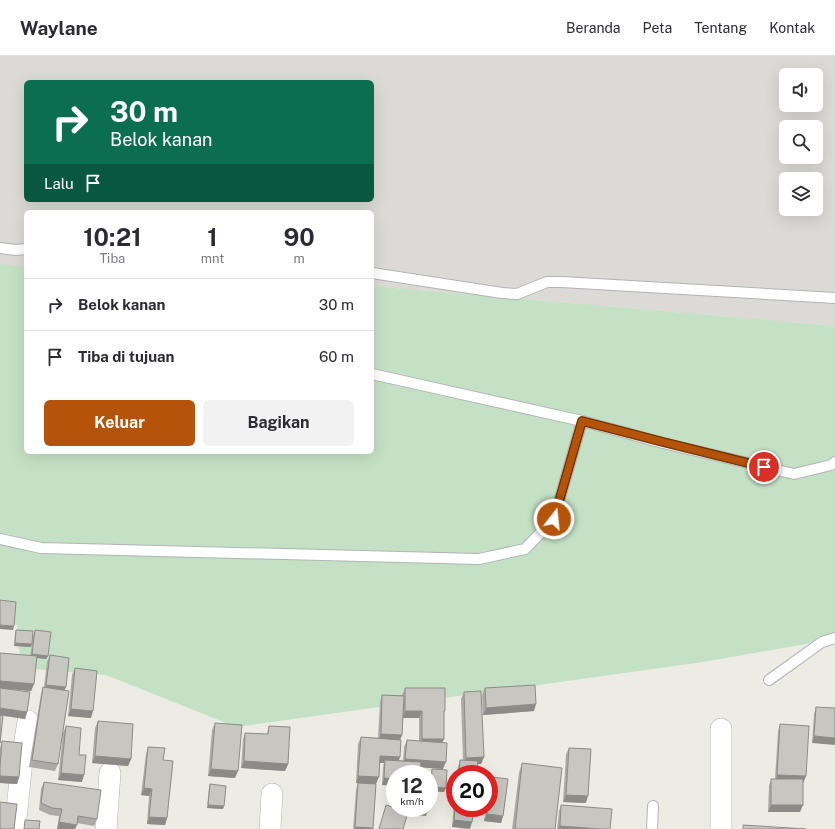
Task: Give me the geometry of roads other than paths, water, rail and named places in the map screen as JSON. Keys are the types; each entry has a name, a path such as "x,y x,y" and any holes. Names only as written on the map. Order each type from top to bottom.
{"street":[{"path":"15,829 22,760 28,721"},
{"path":"721,729 721,829"},
{"path":"106,829 110,773"},
{"path":"270,829 272,794"}],"lane":[{"path":"0,248 24,249"},
{"path":"374,273 517,294 547,282 562,282 835,298"},
{"path":"374,374 582,421 794,474 831,465 835,462"},
{"path":"0,539 42,548 479,559 525,549 554,519 582,421"},
{"path":"769,680 822,642 835,638"},
{"path":"652,829 653,806"}]}
